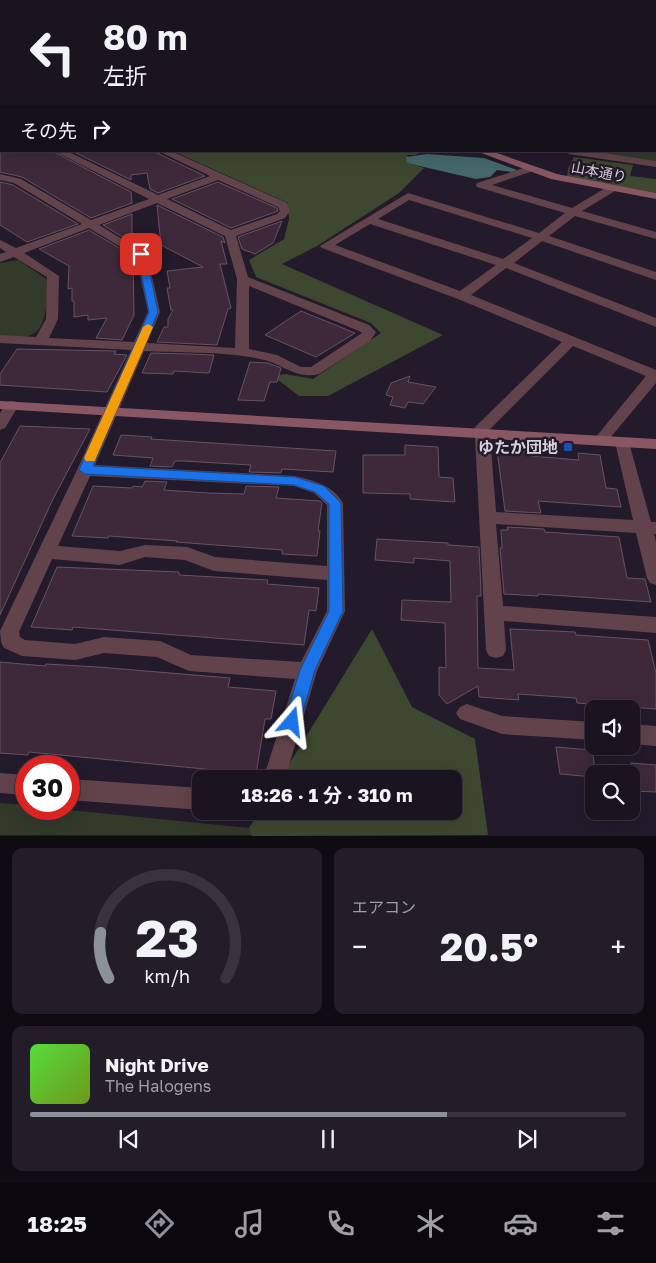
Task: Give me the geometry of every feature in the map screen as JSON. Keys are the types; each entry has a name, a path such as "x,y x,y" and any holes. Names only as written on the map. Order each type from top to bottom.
{"street":[{"path":"61,152 230,234 281,216 285,211 283,205 165,152"},
{"name":"山本通り","path":"484,152 567,180 656,196"},
{"path":"587,152 656,164"},
{"path":"530,169 481,185 656,236"},
{"path":"0,258 219,176"},
{"path":"0,177 17,181 141,254 154,312 85,470 9,632 6,644 22,648 75,652 104,645 160,648 188,663 307,670"},
{"path":"462,296 575,212 611,188"},
{"path":"600,441 655,375 462,296 326,246 408,196 542,237 656,276"},
{"path":"369,220 506,264 656,323"},
{"path":"230,234 243,279 242,352"},
{"path":"0,243 52,276 52,319 41,341"},
{"path":"0,339 242,352 272,358 299,371 314,370 365,338 369,332 364,328 243,279"},
{"path":"496,650 479,433 570,340"},
{"path":"0,425 6,405 656,444"},
{"path":"623,442 650,527 656,578"},
{"path":"85,470 295,481 320,489 335,503 336,611 307,670 278,770"},
{"path":"486,517 650,527"},
{"path":"47,552 120,558 145,551 187,554 214,564 336,574"},
{"path":"494,613 656,625"},
{"path":"467,713 502,725 585,730"},
{"path":"640,735 656,736"},
{"path":"0,783 15,784"},
{"path":"80,790 192,798"}],"shaded area":[{"path":"175,152 422,152 415,155 407,155 411,164 424,168 399,193 317,246 282,264 443,335 328,396 299,396 273,376 285,374 313,379 381,333 371,323 256,277 249,260 284,239 289,219 288,203"},
{"path":"599,152 656,152 656,162 604,155"},
{"path":"427,154 484,158 517,170 512,172 497,170 490,177 476,179 407,162 406,157"},
{"path":"574,157 633,165 630,176 656,179 656,193 567,177 568,169"},
{"path":"18,260 48,280 43,321 35,333 28,336 0,336 0,263"},
{"path":"372,629 412,707 475,739 488,835 252,836 249,828 254,820 462,820 462,770 286,770"},
{"path":"0,803 15,804 15,820 80,820 80,811 249,828 252,835 0,835"}],"building":[{"path":"0,152 54,152 131,192 132,203 91,218 22,177 0,172"},
{"path":"74,152 155,152 205,176 158,193 150,189 147,173 131,175 131,180"},
{"path":"0,182 13,185 78,224 27,242 0,225"},
{"path":"218,182 277,208 278,211 231,228 172,199"},
{"path":"157,205 223,237 225,243 221,241 227,264 220,264 231,308 228,309 217,345 157,342 164,327 168,327 168,319 173,310 171,310 167,288 170,288 167,271 203,267 161,245"},
{"path":"132,214 132,243 103,225"},
{"path":"282,221 273,243 255,254 242,249 238,237"},
{"path":"89,230 133,256 134,315 122,340 96,338 107,318 88,320 88,315 74,317 72,288 68,289 69,266 39,249"},
{"path":"301,311 355,333 316,357 265,335"},
{"path":"17,349 116,351 114,354 127,355 107,392 0,385 0,374"},
{"path":"151,353 214,355 209,373 174,371 173,374 142,373"},
{"path":"250,362 268,363 281,368 277,382 270,382 264,401 238,400"},
{"path":"410,376 408,382 436,387 423,404 408,402 405,408 390,405 393,397 386,395 391,383"},
{"path":"20,426 90,429 53,499 0,615 0,463"},
{"path":"121,435 152,437 151,439 336,451 333,472 282,469 281,473 249,472 251,465 184,461 175,461 172,467 150,466 153,458 113,455"},
{"path":"405,445 438,447 439,477 453,478 455,502 410,499 410,494 363,493 363,455 405,455"},
{"path":"497,450 531,452 531,456 579,460 578,453 600,455 606,488 617,489 621,507 538,501 541,513 505,511"},
{"path":"145,481 167,482 164,490 208,493 244,494 246,486 279,487 276,498 320,501 322,503 317,556 282,554 282,550 177,541 109,536 108,538 72,536 93,486 132,488 133,486 142,487"},
{"path":"507,527 544,529 545,532 619,537 627,578 645,579 651,602 538,594 538,596 504,594 500,548 502,548 501,530 508,530"},
{"path":"377,539 448,543 448,545 479,547 481,596 477,596 478,668 514,670 510,629 575,632 576,635 648,640 656,673 656,709 640,708 640,700 585,700 585,704 577,703 576,698 518,694 519,700 479,697 478,686 447,704 439,695 439,667 446,668 445,623 401,620 402,600 451,602 450,561 414,558 414,563 375,560"},
{"path":"57,567 179,572 179,575 268,580 267,584 319,588 316,611 309,610 304,645 73,627 72,630 31,627"},
{"path":"0,662 45,666 46,664 98,667 230,678 228,687 276,691 271,719 265,719 257,770 215,770 80,757 80,755 29,752 28,755 0,753"},
{"path":"556,747 585,749 585,755 593,755 594,765 585,765 585,776 560,774"},
{"path":"631,763 656,765 656,792 640,791 640,765 631,765"}],"slow traffic":[{"path":"90,458 148,327"}],"place":[{"name":"ゆたか団地","path":"568,447"}],"route":[{"path":"141,254 154,312 85,470 295,481 320,489 335,503 336,611 307,670 292,722"}]}
